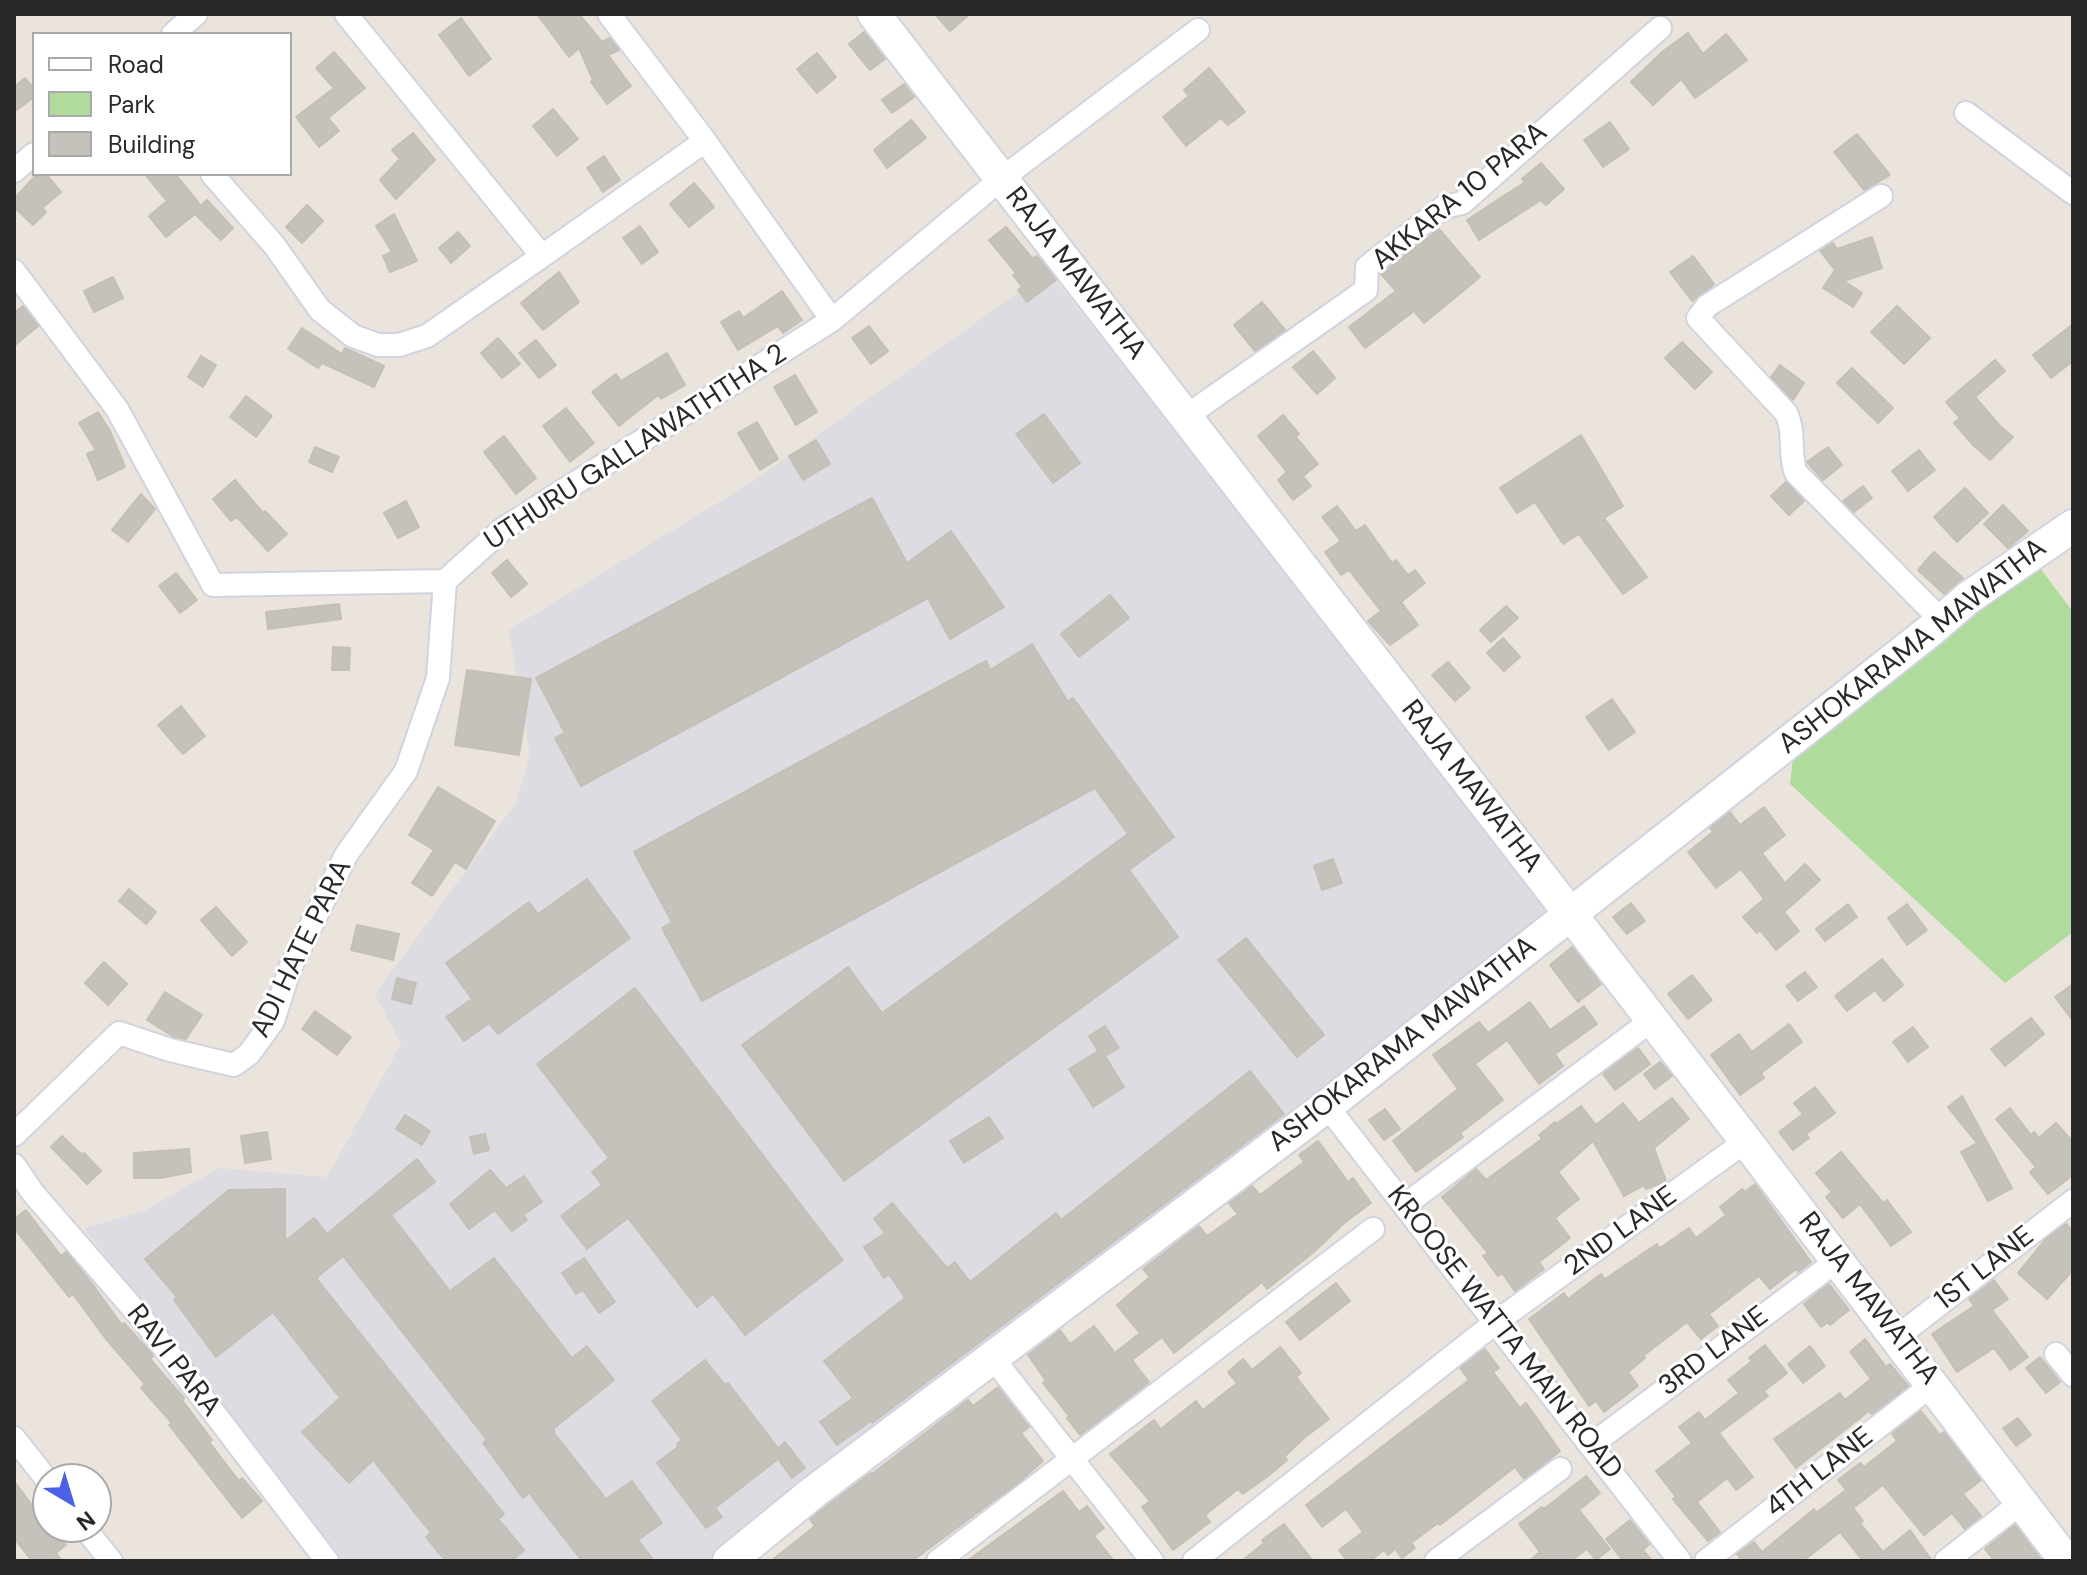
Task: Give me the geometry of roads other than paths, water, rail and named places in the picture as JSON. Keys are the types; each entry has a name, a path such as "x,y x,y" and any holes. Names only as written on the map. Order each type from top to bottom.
{"street":[{"path":"175,32 196,14"},
{"path":"346,14 542,256"},
{"path":"609,14 705,141 832,320"},
{"name":"RAJA MAWATHA","path":"874,14 1838,1260 2066,1561"},
{"name":"AKKARA 10 PARA","path":"1185,417 1366,290 1367,267 1444,207 1462,203 1660,28"},
{"name":"UTHURU GALLAWATHTHA 2","path":"445,581 503,529 832,320 1001,179 1198,30"},
{"path":"1966,113 2073,193"},
{"path":"214,176 280,252 320,310 353,336 378,345 399,345 422,339 705,141"},
{"path":"14,171 32,156"},
{"path":"1881,196 1707,306 1698,318 1786,413 1792,425 1790,459 1796,473 1942,621"},
{"path":"14,271 117,409 213,585 445,581"},
{"name":"ASHOKARAMA MAWATHA","path":"729,1561 815,1491 1327,1106 1968,598 2073,526"},
{"name":"ADI HATE PARA","path":"14,1135 119,1033 170,1050 234,1065 249,1054 273,1021 290,968 346,855 406,771 438,678 445,581"},
{"path":"1405,1205 1652,1020"},
{"name":"KROOSE WATTA MAIN ROAD","path":"1327,1106 1680,1561"},
{"name":"2ND LANE","path":"1194,1561 1496,1322 1746,1141"},
{"name":"RAVI PARA","path":"14,1165 33,1193 144,1321 327,1561"},
{"name":"1ST LANE","path":"1897,1337 2073,1201"},
{"path":"938,1561 1373,1229"},
{"name":"3RD LANE","path":"1591,1445 1838,1260"},
{"path":"2056,1354 2073,1375"},
{"path":"992,1357 1152,1561"},
{"name":"4TH LANE","path":"1706,1561 1933,1384"},
{"path":"14,1438 34,1463"},
{"path":"1436,1561 1560,1469"},
{"path":"1946,1561 2022,1502"},
{"path":"97,1543 111,1561"}]}
